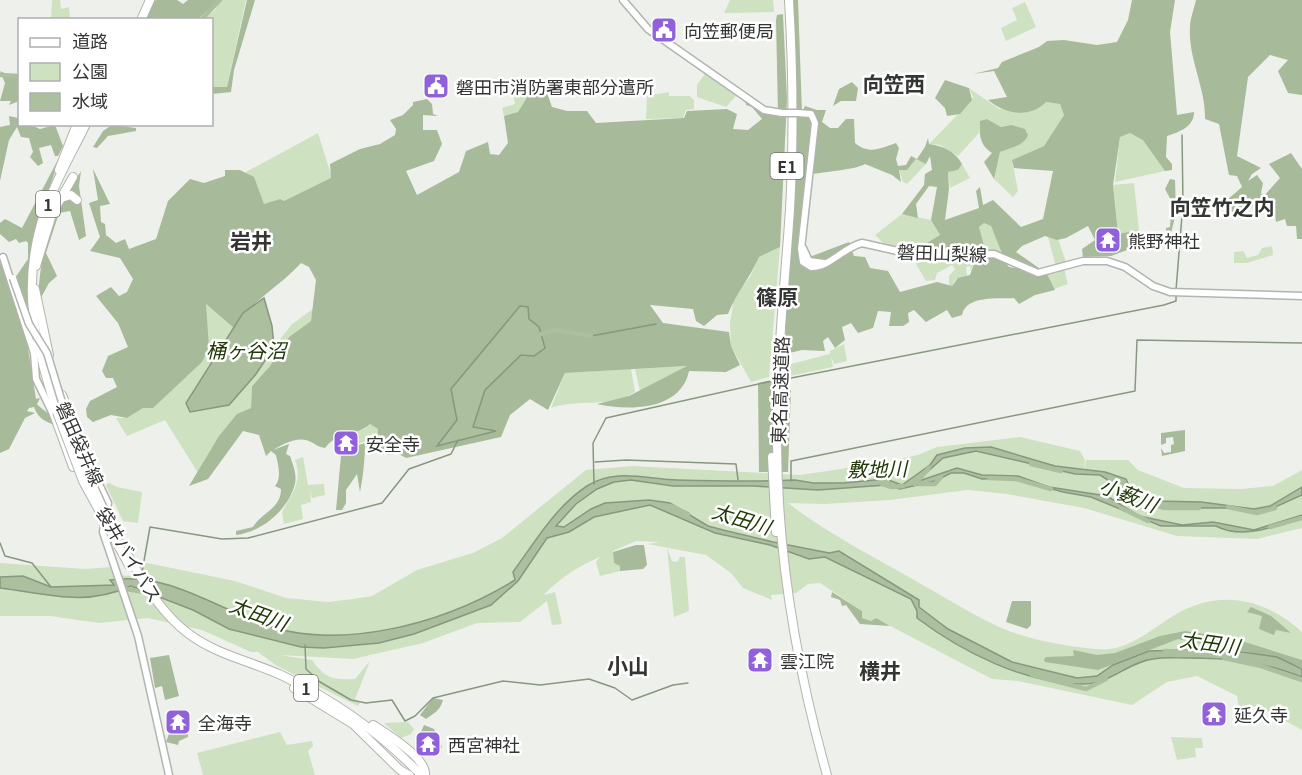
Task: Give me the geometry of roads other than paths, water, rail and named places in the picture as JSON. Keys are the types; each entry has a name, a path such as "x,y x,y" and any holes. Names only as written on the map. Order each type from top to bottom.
{"highway":[{"path":"140,18 148,0"},
{"name":"東名高速道路","path":"784,0 788,146 775,401 775,471 782,570 797,675 822,775"},
{"name":"東名高速道路","path":"778,332 792,147 789,0"},
{"path":"45,211 76,126"},
{"name":"1","path":"59,412 33,341 31,276 45,211 87,126"},
{"name":"1","path":"87,126 49,212 36,267 35,289 41,344 73,467 92,506 130,567"},
{"path":"36,267 47,229 73,177"},
{"path":"61,198 71,195 76,200"},
{"name":"1","path":"35,289 50,357 81,443 97,479"},
{"name":"袋井バイパス","path":"59,412 83,471 108,523 153,597 178,627 216,650 279,675 325,698 374,731 420,774"},
{"name":"袋井バイパス","path":"59,412 83,481 150,599 178,627 215,653 324,700 372,734 420,774"},
{"name":"東名高速道路","path":"782,570 803,684 827,775"},
{"path":"278,679 353,724 401,772 420,774"}],"main road":[{"name":"磐田山梨線","path":"622,0 648,29 765,111 811,114 815,123 801,256 806,265 817,267 854,245 862,243 915,255 994,254 1038,273 1083,261 1107,261 1125,267 1153,286 1170,292 1302,296"},
{"name":"磐田袋井線","path":"1,253 33,341"},
{"name":"磐田袋井線","path":"1,253 13,278 28,324 47,353 59,412 108,503 108,523 103,532 133,619 169,775"}],"water":[{"name":"桶ヶ谷沼","path":"264,298 272,326 274,347 256,374 229,405 190,412 186,403 243,313"},
{"path":"520,306 528,307 529,319 539,327 545,348 534,356 521,355 485,390 473,427 496,431 437,446 457,420 451,389"},
{"path":"991,447 1055,466 1105,472 1126,479 1130,488 1155,501 1201,502 1254,509 1270,506 1302,487 1302,495 1264,512 1252,513 1232,508 1170,508 1142,502 1100,475 1075,474 976,451 943,458 916,482 957,468 982,475 1018,476 1049,487 1107,496 1139,516 1182,525 1213,522 1254,530 1302,515 1302,518 1248,532 1226,530 1216,526 1161,526 1091,497 1008,478 982,479 964,473 951,473 935,481 900,489 886,485 818,490 754,486 673,486 631,480 614,482 597,489 576,504 556,526 564,527 591,509 605,503 649,500 670,503 708,526 829,553 839,551 919,600 919,607 948,629 1012,662 1077,678 1097,676 1113,665 1149,651 1221,649 1277,657 1302,669 1302,677 1245,661 1170,658 1144,661 1103,680 1085,684 1063,683 1018,673 975,654 935,631 917,618 917,611 911,599 825,557 809,559 770,545 715,533 650,505 594,517 569,532 547,538 518,581 491,605 414,634 379,643 324,648 301,647 229,629 193,610 131,586 97,596 82,597 50,596 0,588 0,577 23,576 51,587 114,585 110,580 148,580 183,590 252,620 284,630 318,635 387,630 455,610 515,580 513,572 555,515 587,486 608,477 795,480 813,483 886,479 902,485 930,465 937,455 965,448"}],"waterway":[{"path":"203,18 220,0"},
{"path":"0,75 18,76"},
{"path":"1176,290 1183,203 1182,135"},
{"path":"781,380 1164,305 1176,301 1176,295"},
{"path":"591,336 656,324"},
{"path":"538,335 556,330 591,336"},
{"path":"791,481 791,461 1135,391 1137,340 1302,343"},
{"path":"594,484 593,443 606,418 776,380"},
{"path":"142,572 150,527 222,539 248,538 382,503 409,469 451,454 458,440"},
{"path":"595,462 626,460 736,464 738,480"},
{"name":"敷地川","path":"1031,464 1061,471"},
{"name":"敷地川","path":"915,484 929,468"},
{"name":"小薮川","path":"920,484 935,484 941,477"},
{"name":"小薮川","path":"989,478 1016,479 1051,489"},
{"name":"敷地川","path":"1110,480 1138,498"},
{"name":"敷地川","path":"882,484 892,487 903,486"},
{"name":"敷地川","path":"1145,502 1164,508 1199,508"},
{"name":"太田川","path":"671,506 688,514"},
{"name":"敷地川","path":"1228,507 1257,513 1275,508"},
{"name":"小薮川","path":"1121,508 1148,521"},
{"name":"小薮川","path":"1270,527 1302,518"},
{"path":"0,543 5,556 32,563 51,587"},
{"name":"太田川","path":"120,588 150,593"},
{"path":"305,645 306,669 320,682 351,700 366,703 392,700 405,721 415,716 433,698 503,681 540,685 589,679 615,688 632,700 673,685 688,683"},
{"name":"太田川","path":"1165,651 1192,652"},
{"name":"太田川","path":"1224,658 1261,666 1302,680"},
{"name":"太田川","path":"1032,675 1086,689 1106,679"}],"place":[{"name":"向笠郵便局","path":"664,30"},
{"name":"磐田市消防署東部分遣所","path":"436,86"},
{"name":"熊野神社","path":"1108,240"},
{"name":"安全寺","path":"346,443"},
{"name":"雲江院","path":"760,660"},
{"name":"延久寺","path":"1214,714"},
{"name":"全海寺","path":"178,722"},
{"name":"西宮神社","path":"428,744"}],"district":[{"name":"向笠西","path":"894,83"},
{"name":"向笠竹之内","path":"1222,206"},
{"name":"岩井","path":"251,240"},
{"name":"篠原","path":"777,296"},
{"name":"小山","path":"628,665"},
{"name":"横井","path":"880,670"}]}
